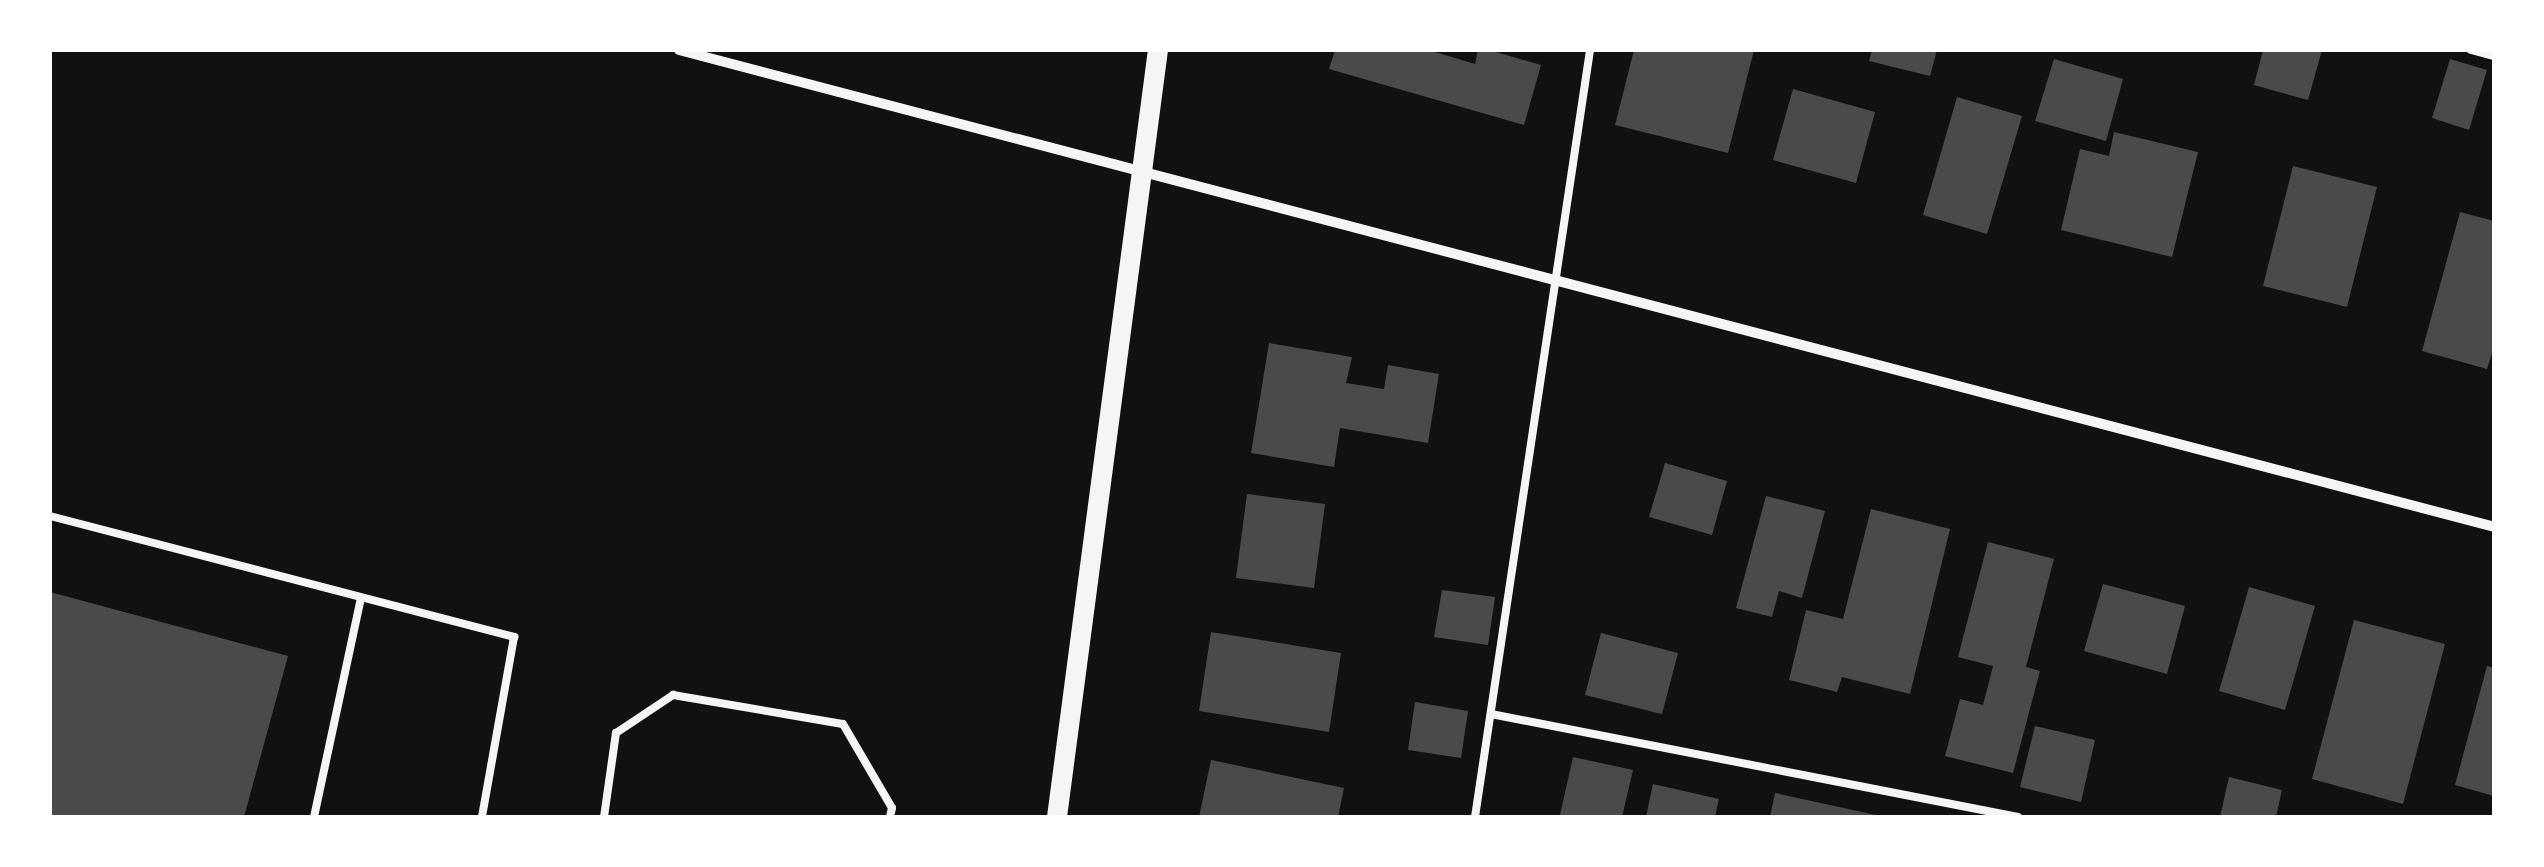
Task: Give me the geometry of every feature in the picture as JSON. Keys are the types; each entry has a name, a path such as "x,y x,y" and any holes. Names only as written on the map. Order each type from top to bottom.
{"main road":[{"path":"1057,817 1158,50"}],"street":[{"path":"679,50 2494,527"}],"lane":[{"path":"1475,817 1590,50"},
{"path":"2471,50 2494,56"},
{"path":"50,516 514,637 482,817"},
{"path":"314,817 361,598"},
{"path":"604,817 616,733 673,695 843,724 892,808 890,817"},
{"path":"1490,714 2018,817"}],"building":[{"path":"1335,50 1428,50 1475,64 1478,50 1489,50 1541,65 1524,125 1329,69"},
{"path":"1634,50 1754,50 1728,153 1615,125"},
{"path":"1872,50 1937,50 1930,76 1869,61"},
{"path":"2263,50 2322,50 2308,100 2254,85"},
{"path":"2054,59 2123,79 2106,141 2035,121"},
{"path":"2450,59 2487,70 2469,130 2432,118"},
{"path":"1793,89 1875,112 1856,183 1773,160"},
{"path":"1957,97 2022,116 1987,234 1923,215"},
{"path":"2114,132 2198,152 2172,257 2061,230 2080,149 2109,156"},
{"path":"2293,166 2377,187 2347,307 2263,286"},
{"path":"2460,212 2494,221 2494,347 2487,369 2422,351"},
{"path":"1269,343 1352,357 1346,383 1384,389 1388,365 1439,374 1428,443 1340,428 1334,467 1251,453"},
{"path":"1665,463 1727,481 1712,535 1649,517"},
{"path":"1247,494 1325,504 1314,588 1236,578"},
{"path":"1766,496 1825,511 1802,598 1779,591 1772,617 1736,608"},
{"path":"1871,509 1950,529 1910,694 1842,677 1837,692 1789,680 1806,610 1843,619"},
{"path":"1988,542 2054,559 2026,667 2040,671 2013,773 1945,756 1960,699 1983,705 1993,666 1958,657"},
{"path":"2103,584 2185,606 2167,674 2084,651"},
{"path":"2249,587 2315,606 2285,710 2219,691"},
{"path":"1442,590 1495,597 1488,645 1434,637"},
{"path":"50,592 288,656 244,817 50,817"},
{"path":"2354,620 2445,644 2403,804 2312,779"},
{"path":"1211,632 1341,653 1329,732 1199,711"},
{"path":"1601,633 1678,653 1662,714 1585,695"},
{"path":"2487,666 2494,668 2494,796 2455,785"},
{"path":"1415,702 1468,711 1461,758 1408,750"},
{"path":"2035,726 2095,740 2081,802 2020,787"},
{"path":"1573,757 1633,770 1622,817 1560,815"},
{"path":"1211,760 1344,788 1338,817 1199,817"},
{"path":"2229,777 2282,790 2276,817 2220,817"},
{"path":"1653,784 1719,799 1715,817 1646,817"},
{"path":"1775,793 1876,815 1770,817"}]}
